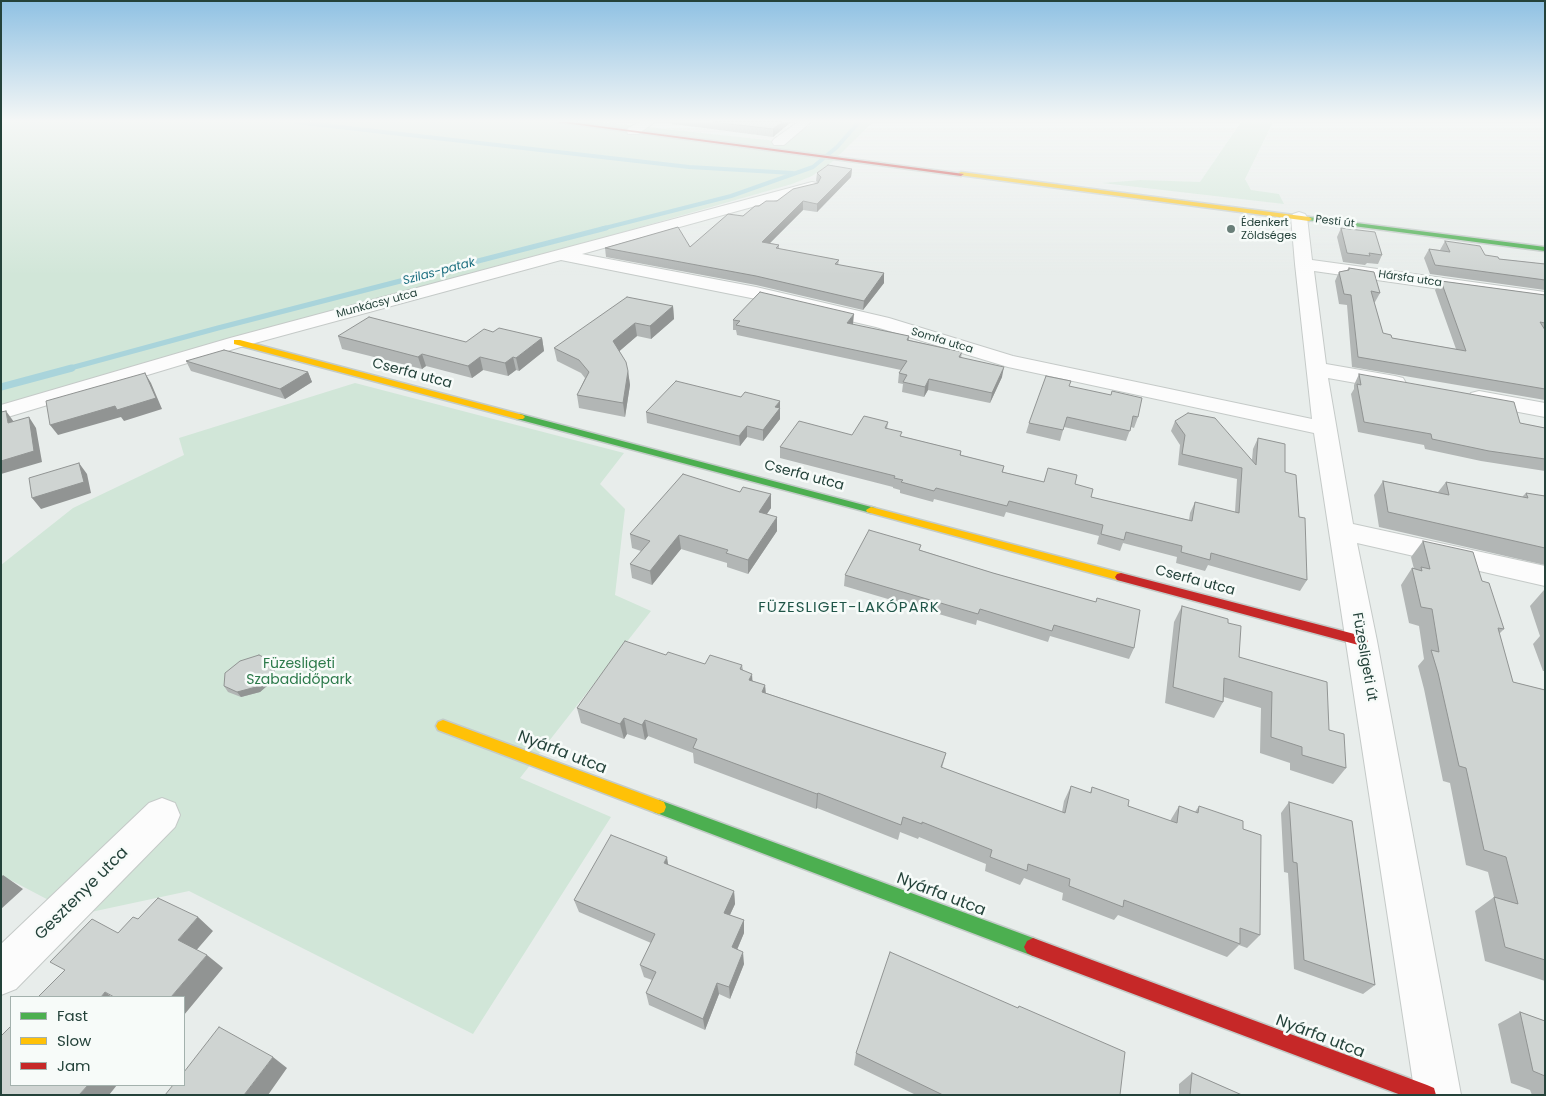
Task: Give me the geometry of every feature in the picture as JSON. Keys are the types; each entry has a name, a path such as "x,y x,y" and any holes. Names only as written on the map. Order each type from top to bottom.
{"street":[{"name":"Pesti út","path":"961,173 1545,249"},
{"name":"Munkácsy utca","path":"1,412 237,342 812,186"},
{"name":"Füzesligeti út","path":"1299,217 1316,368 1341,530 1362,641 1438,1095"},
{"name":"Somfa utca","path":"558,254 776,298 882,322 1008,361 1326,429"},
{"name":"Hársfa utca","path":"1304,264 1545,298"},
{"name":"Cserfa utca","path":"237,342 1362,641"},
{"path":"1316,368 1411,386"},
{"path":"1459,394 1545,410"},
{"path":"1341,530 1545,576"},
{"name":"Nyárfa utca","path":"443,726 1427,1095"},
{"name":"Gesztenye utca","path":"1,974 162,815"}],"green space":[{"path":"1,173 816,173 792,184 1,409"},
{"path":"1206,173 1248,173 1245,179 1251,190 1279,194 1284,204 1102,183 1141,180 1200,182"},
{"name":"Füzesligeti Szabadidőpark","path":"355,383 624,453 600,484 625,509 615,595 651,611 520,778 611,817 473,1034 189,891 77,915 1,875 1,565 73,508 184,455 179,438"}],"building":[{"path":"817,173 848,173 817,204 803,201 762,242 779,245 776,248 839,260 835,264 884,273 864,301 756,276 605,248 678,227 690,247 728,214 743,216 755,206 759,206 766,201 777,201 793,189 818,183 821,177"},
{"path":"1341,228 1375,232 1382,255 1369,253 1370,256 1347,253"},
{"path":"1445,241 1480,246 1485,255 1498,257 1499,259 1545,264 1545,280 1435,265 1429,249 1450,252"},
{"path":"1349,268 1374,272 1380,293 1371,291 1383,333 1391,335 1392,338 1466,351 1441,281 1545,295 1545,323 1540,322 1545,330 1545,389 1358,357 1351,295 1344,294 1339,272 1349,270"},
{"path":"760,292 854,314 847,323 909,336 907,340 962,352 959,357 1004,367 992,393 929,379 925,387 903,382 907,375 899,373 907,361 736,325 740,321 733,320"},
{"path":"627,297 673,306 650,326 635,323 613,341 626,362 628,371 623,403 577,395 589,372 579,360 554,348"},
{"path":"369,317 466,342 484,329 493,332 499,328 542,338 516,358 513,357 505,363 480,357 468,366 422,354 418,357 338,336"},
{"path":"224,350 308,372 280,389 186,361"},
{"path":"145,373 156,398 117,410 115,406 50,425 46,401"},
{"path":"1359,374 1514,402 1520,423 1545,428 1545,459 1489,451 1432,439 1431,434 1364,422 1357,384 1361,385"},
{"path":"1046,376 1071,381 1069,386 1111,395 1112,391 1142,398 1138,417 1133,416 1130,431 1067,417 1063,430 1029,423"},
{"path":"676,381 741,397 745,392 780,401 775,407 780,408 763,430 747,426 739,436 646,412"},
{"path":"6,411 8,423 29,417 34,451 1,461 1,412"},
{"path":"1188,413 1215,418 1256,465 1258,438 1285,444 1285,472 1296,475 1299,517 1305,518 1307,580 1211,553 1210,560 1181,552 1182,546 1126,532 1124,540 1101,534 1103,525 1009,501 1007,506 936,488 934,491 901,482 903,480 894,478 895,476 780,447 799,421 852,435 864,416 888,422 885,428 902,432 900,436 961,451 960,455 1004,466 1002,472 1044,482 1048,468 1077,475 1075,484 1093,489 1091,497 1192,521 1195,502 1239,513 1242,468 1182,454 1185,435 1175,421"},
{"path":"79,463 84,482 32,498 29,478"},
{"path":"683,474 740,492 743,487 771,494 759,512 777,517 748,560 726,553 728,550 679,535 650,571 630,564 650,541 630,534"},
{"path":"1383,481 1449,495 1446,482 1528,498 1526,493 1545,496 1545,548 1388,512"},
{"path":"869,530 921,545 919,550 993,573 1096,602 1097,598 1140,610 1134,648 1054,625 1052,631 980,609 978,614 845,575"},
{"path":"1423,541 1473,552 1482,581 1489,583 1504,629 1498,628 1513,682 1545,690 1545,960 1505,947 1494,897 1518,904 1506,857 1484,850 1466,768 1459,766 1431,650 1439,652 1432,609 1421,607 1412,568 1422,571 1421,567 1430,569"},
{"path":"1182,606 1228,619 1228,623 1241,626 1239,657 1327,682 1329,730 1344,734 1346,768 1302,755 1302,747 1271,737 1272,692 1224,678 1223,702 1173,687"},
{"path":"625,641 666,655 668,652 705,664 710,655 742,665 740,669 752,674 749,680 765,685 762,692 946,753 941,767 1065,813 1071,786 1091,793 1092,787 1129,800 1128,806 1177,823 1179,806 1198,813 1199,806 1243,821 1243,829 1261,835 1260,935 1240,928 1240,944 1124,900 1123,907 1069,886 1070,879 1028,864 1027,871 990,857 992,850 922,822 922,824 903,817 901,825 693,748 697,739 645,720 642,725 624,718 620,724 577,708"},
{"path":"259,655 271,661 271,673 256,687 237,692 224,686 225,673 240,661"},
{"path":"1289,802 1352,821 1375,985 1304,960 1297,863 1293,862"},
{"path":"611,835 667,857 664,863 734,891 724,913 744,920 732,947 743,952 729,987 717,983 703,1019 646,993 656,972 640,965 655,934 574,900"},
{"path":"158,898 198,917 178,940 207,955 172,996 112,996 105,992 102,996 39,996 65,970 50,962 92,919 118,933 133,917 138,919"},
{"path":"890,952 1125,1052 1120,1095 943,1095 856,1053"},
{"path":"1520,1012 1545,1021 1545,1076 1533,1071"},
{"path":"10,1027 10,1086 87,1086 79,1095 1,1095 1,1036"},
{"path":"219,1027 273,1057 244,1095 165,1095 172,1086 185,1086 185,1071"},
{"path":"1192,1073 1242,1095 1190,1095"}],"waterway":[{"name":"Szilas-patak","path":"601,229 731,196 796,173"},
{"name":"Szilas-patak","path":"67,369 606,228"},
{"name":"Szilas-patak","path":"1,387 72,368"}],"traffic: fast":[{"path":"1309,219 1545,249"},
{"path":"520,417 871,510"},
{"path":"659,807 1033,947"}],"traffic: slow":[{"path":"961,174 1309,219"},
{"path":"237,342 520,417"},
{"path":"871,510 1121,577"},
{"path":"443,726 659,807"}],"traffic: jam":[{"path":"954,173 961,174"},
{"path":"1121,577 1362,641"},
{"path":"1033,947 1427,1095"}],"place":[{"name":"Édenkert Zöldséges","path":"1231,229"}],"district":[{"name":"FÜZESLIGET-LAKÓPARK","path":"849,608"}]}
